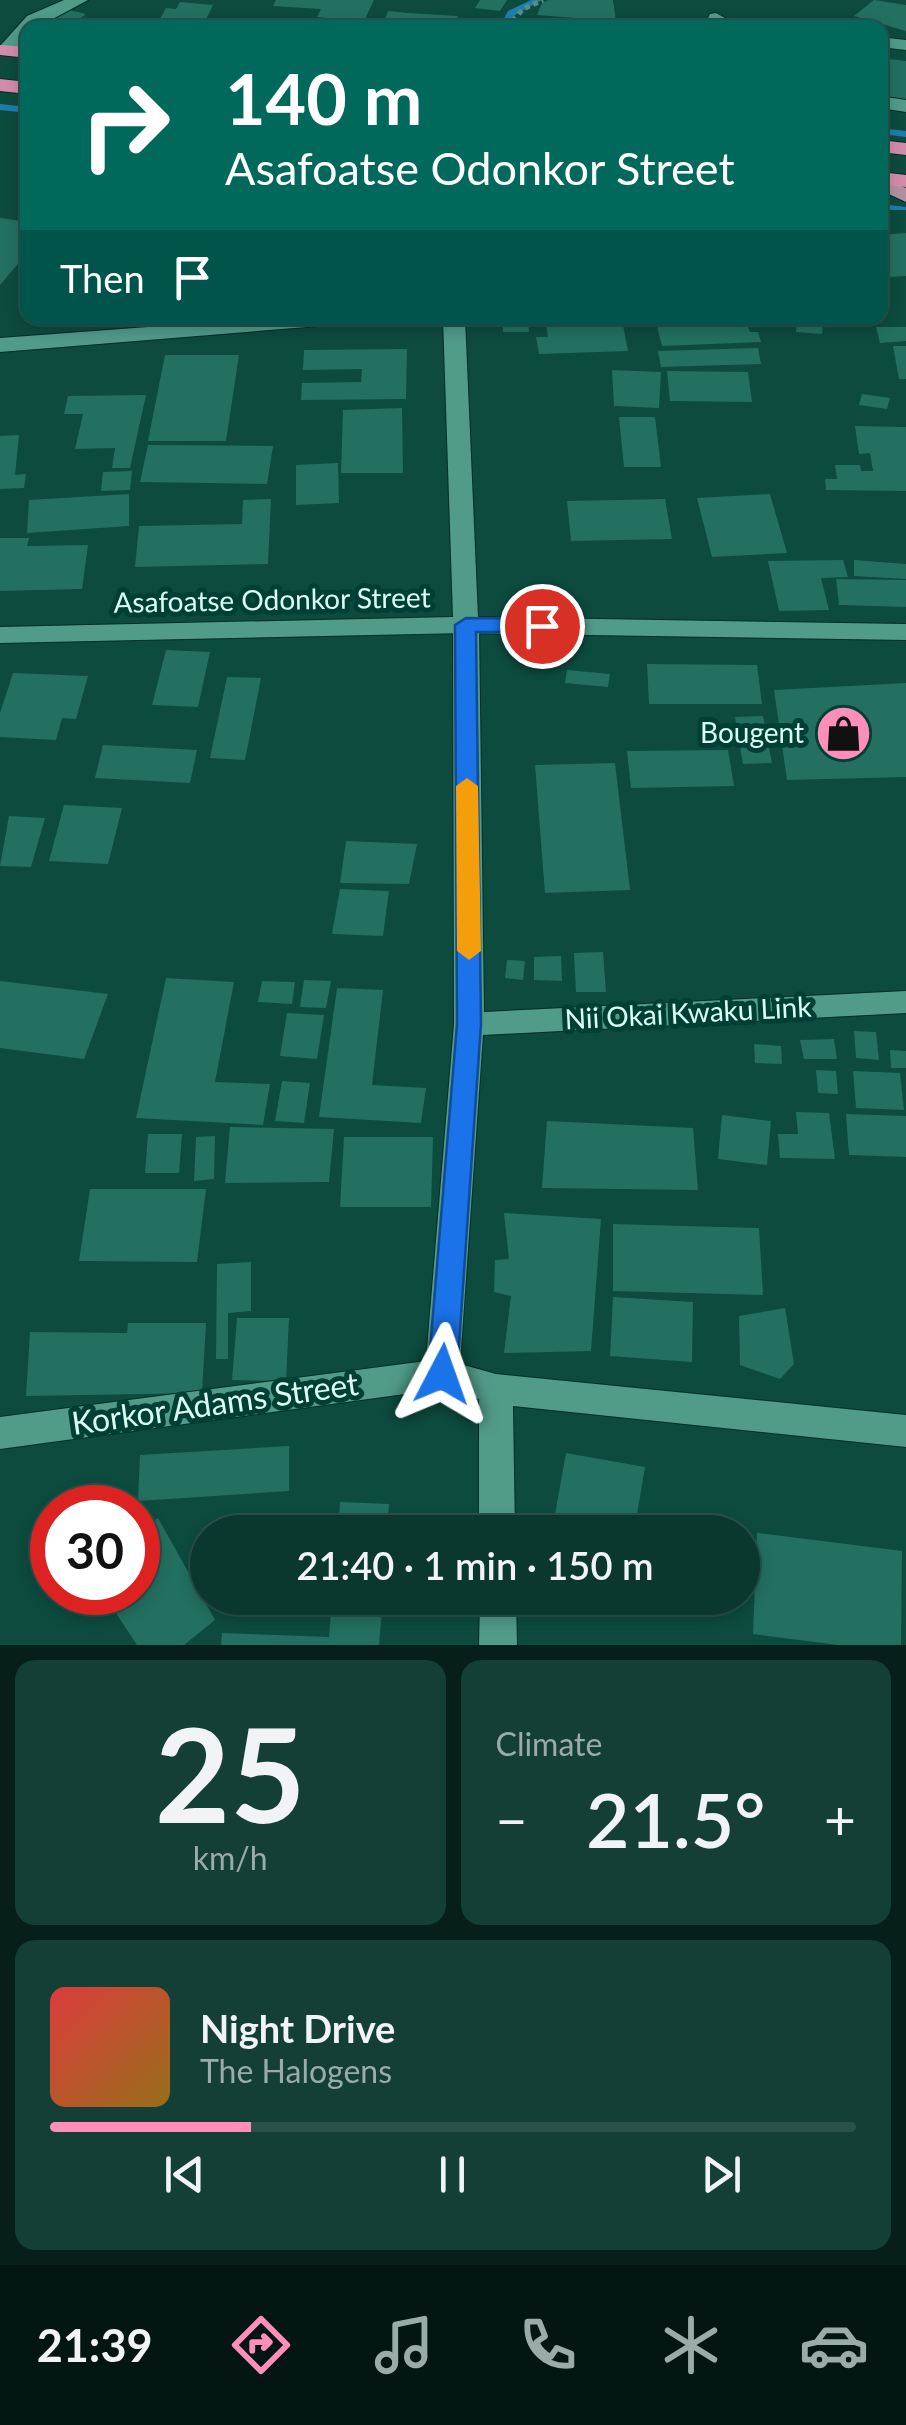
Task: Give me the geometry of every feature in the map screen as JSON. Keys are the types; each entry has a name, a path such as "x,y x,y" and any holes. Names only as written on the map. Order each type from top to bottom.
{"street":[{"path":"33,20 79,0"},
{"path":"0,345 255,325"},
{"path":"442,1374 469,1024 466,625 454,325"},
{"name":"Asafoatse Odonkor Street","path":"0,635 466,625 906,632"},
{"name":"Nii Okai Kwaku Link","path":"469,1024 906,1002"},
{"name":"Korkor Adams Street","path":"0,1433 442,1374 496,1389 906,1430"},
{"path":"496,1389 497,1515"},
{"path":"498,1615 498,1645"}],"path":[{"path":"514,20 523,9 543,0"}],"building":[{"path":"276,0 374,0 364,20 317,17 321,9 273,6"},
{"path":"480,0 507,0 500,11 475,8"},
{"path":"613,0 616,20 537,15 542,3"},
{"path":"874,0 906,5 906,31 888,26 888,20 854,16"},
{"path":"180,2 213,5 206,20 160,19 166,8 176,9"},
{"path":"65,9 86,14 78,20 51,20"},
{"path":"388,11 458,16 457,20 385,20"},
{"path":"888,59 906,61 906,101 888,99"},
{"path":"0,218 20,221 20,261 0,285"},
{"path":"906,233 906,276 888,276 888,234"},
{"path":"503,325 528,325 529,332 503,332"},
{"path":"546,325 623,325 628,351 539,354 536,337 548,337"},
{"path":"657,325 755,325 748,327 750,332 758,332 761,342 662,346"},
{"path":"797,325 823,325 822,334 796,332"},
{"path":"876,327 906,327 906,341 880,343"},
{"path":"893,346 906,346 906,379 899,379"},
{"path":"758,348 761,364 661,367 658,351"},
{"path":"407,349 406,399 301,400 302,383 361,382 362,369 303,370 304,350"},
{"path":"165,355 239,355 226,441 148,441"},
{"path":"612,370 661,372 659,408 614,406"},
{"path":"667,371 748,372 752,402 670,401"},
{"path":"862,394 890,398 887,409 859,405"},
{"path":"146,395 130,468 112,468 115,448 75,449 83,414 64,414 68,396"},
{"path":"402,408 403,473 341,473 343,410"},
{"path":"619,417 655,417 661,467 624,467"},
{"path":"855,426 906,427 906,491 826,490 825,479 837,479 835,465 860,465 861,471 873,471 870,453 859,454"},
{"path":"19,435 15,475 26,474 24,488 0,489 0,436"},
{"path":"148,445 273,446 267,484 140,482"},
{"path":"338,463 339,503 296,505 296,465"},
{"path":"132,471 130,490 101,491 103,472"},
{"path":"129,494 129,526 27,533 29,500"},
{"path":"770,494 787,553 712,557 697,498"},
{"path":"271,499 268,564 135,567 139,526 242,524 243,500"},
{"path":"665,499 672,539 571,541 567,501"},
{"path":"0,538 29,538 27,546 88,545 82,589 0,591"},
{"path":"843,560 848,577 821,578 829,610 779,611 768,561"},
{"path":"854,560 906,564 906,579 854,576"},
{"path":"836,579 906,580 906,607 839,605"},
{"path":"166,650 210,652 198,707 152,705"},
{"path":"647,664 757,665 762,704 649,704"},
{"path":"567,670 610,674 608,687 565,683"},
{"path":"13,673 88,676 76,719 62,718 56,740 0,737 0,713"},
{"path":"227,677 261,678 245,760 210,758"},
{"name":"Bougent","path":"906,683 906,777 787,780 774,690"},
{"path":"763,716 772,763 743,764 735,717"},
{"path":"103,745 197,750 190,783 95,778"},
{"path":"728,750 734,786 631,788 627,751"},
{"path":"615,763 630,890 545,893 535,765"},
{"path":"64,805 122,808 108,864 49,861"},
{"path":"9,816 45,818 31,867 0,866"},
{"path":"346,841 417,844 409,884 340,883"},
{"path":"340,889 389,891 383,936 332,934"},
{"path":"603,952 606,992 576,992 574,953"},
{"path":"561,956 562,981 534,980 534,957"},
{"path":"507,960 525,961 523,980 505,978"},
{"path":"166,978 234,982 215,1082 270,1084 263,1125 136,1118"},
{"path":"304,980 331,981 326,1008 300,1007"},
{"path":"0,981 108,994 84,1059 0,1048"},
{"path":"262,981 295,982 292,1004 258,1002"},
{"path":"337,988 383,990 372,1085 426,1088 421,1123 319,1117"},
{"path":"287,1013 324,1015 317,1059 280,1056"},
{"path":"854,1031 876,1032 879,1060 856,1058"},
{"path":"834,1039 837,1059 804,1059 800,1040"},
{"path":"754,1044 781,1046 782,1064 755,1063"},
{"path":"890,1050 906,1051 906,1068 891,1068"},
{"path":"816,1070 836,1071 838,1094 818,1093"},
{"path":"853,1071 900,1073 904,1110 856,1108"},
{"path":"282,1081 310,1083 304,1123 275,1121"},
{"path":"796,1112 829,1113 835,1159 780,1158 778,1134 798,1134"},
{"path":"846,1114 906,1116 906,1157 849,1155"},
{"path":"722,1115 771,1121 767,1165 718,1159"},
{"path":"547,1121 693,1128 698,1190 542,1188"},
{"path":"230,1127 334,1129 329,1182 225,1183"},
{"path":"148,1134 182,1134 179,1173 145,1173"},
{"path":"215,1136 214,1179 194,1181 196,1137"},
{"path":"344,1137 433,1137 431,1207 340,1207"},
{"path":"90,1189 206,1189 197,1262 79,1261"},
{"path":"504,1213 601,1219 591,1351 504,1353 511,1296 494,1292 495,1260 509,1259"},
{"path":"613,1224 759,1228 763,1295 613,1291"},
{"path":"251,1262 251,1311 228,1313 228,1359 216,1359 217,1264"},
{"path":"613,1297 693,1302 692,1362 610,1356"},
{"path":"785,1308 794,1364 780,1379 740,1365 739,1316"},
{"path":"237,1318 289,1318 286,1381 232,1380"},
{"path":"128,1323 206,1323 202,1393 26,1396 30,1332 127,1333"},
{"path":"289,1446 289,1491 160,1500 160,1485 139,1485 140,1455"},
{"path":"566,1453 645,1467 637,1515 555,1515"},
{"path":"340,1502 389,1504 388,1515 339,1515"},
{"path":"160,1522 190,1575 190,1615 212,1615 215,1620 184,1645 137,1645 117,1615 160,1615"},
{"path":"760,1533 902,1551 901,1645 838,1645 753,1634 754,1615 760,1615"},
{"path":"331,1615 382,1615 379,1645 221,1645 222,1633 329,1637"}],"waterway":[{"path":"507,20 511,13 538,0"},
{"path":"0,107 20,109"},
{"path":"888,132 906,134"},
{"path":"888,208 902,209"}],"slow traffic":[{"path":"467,786 469,951"}],"place":[{"name":"Bougent","path":"843,733"}],"route":[{"path":"442,1374 469,1024 466,625 542,626"}]}
